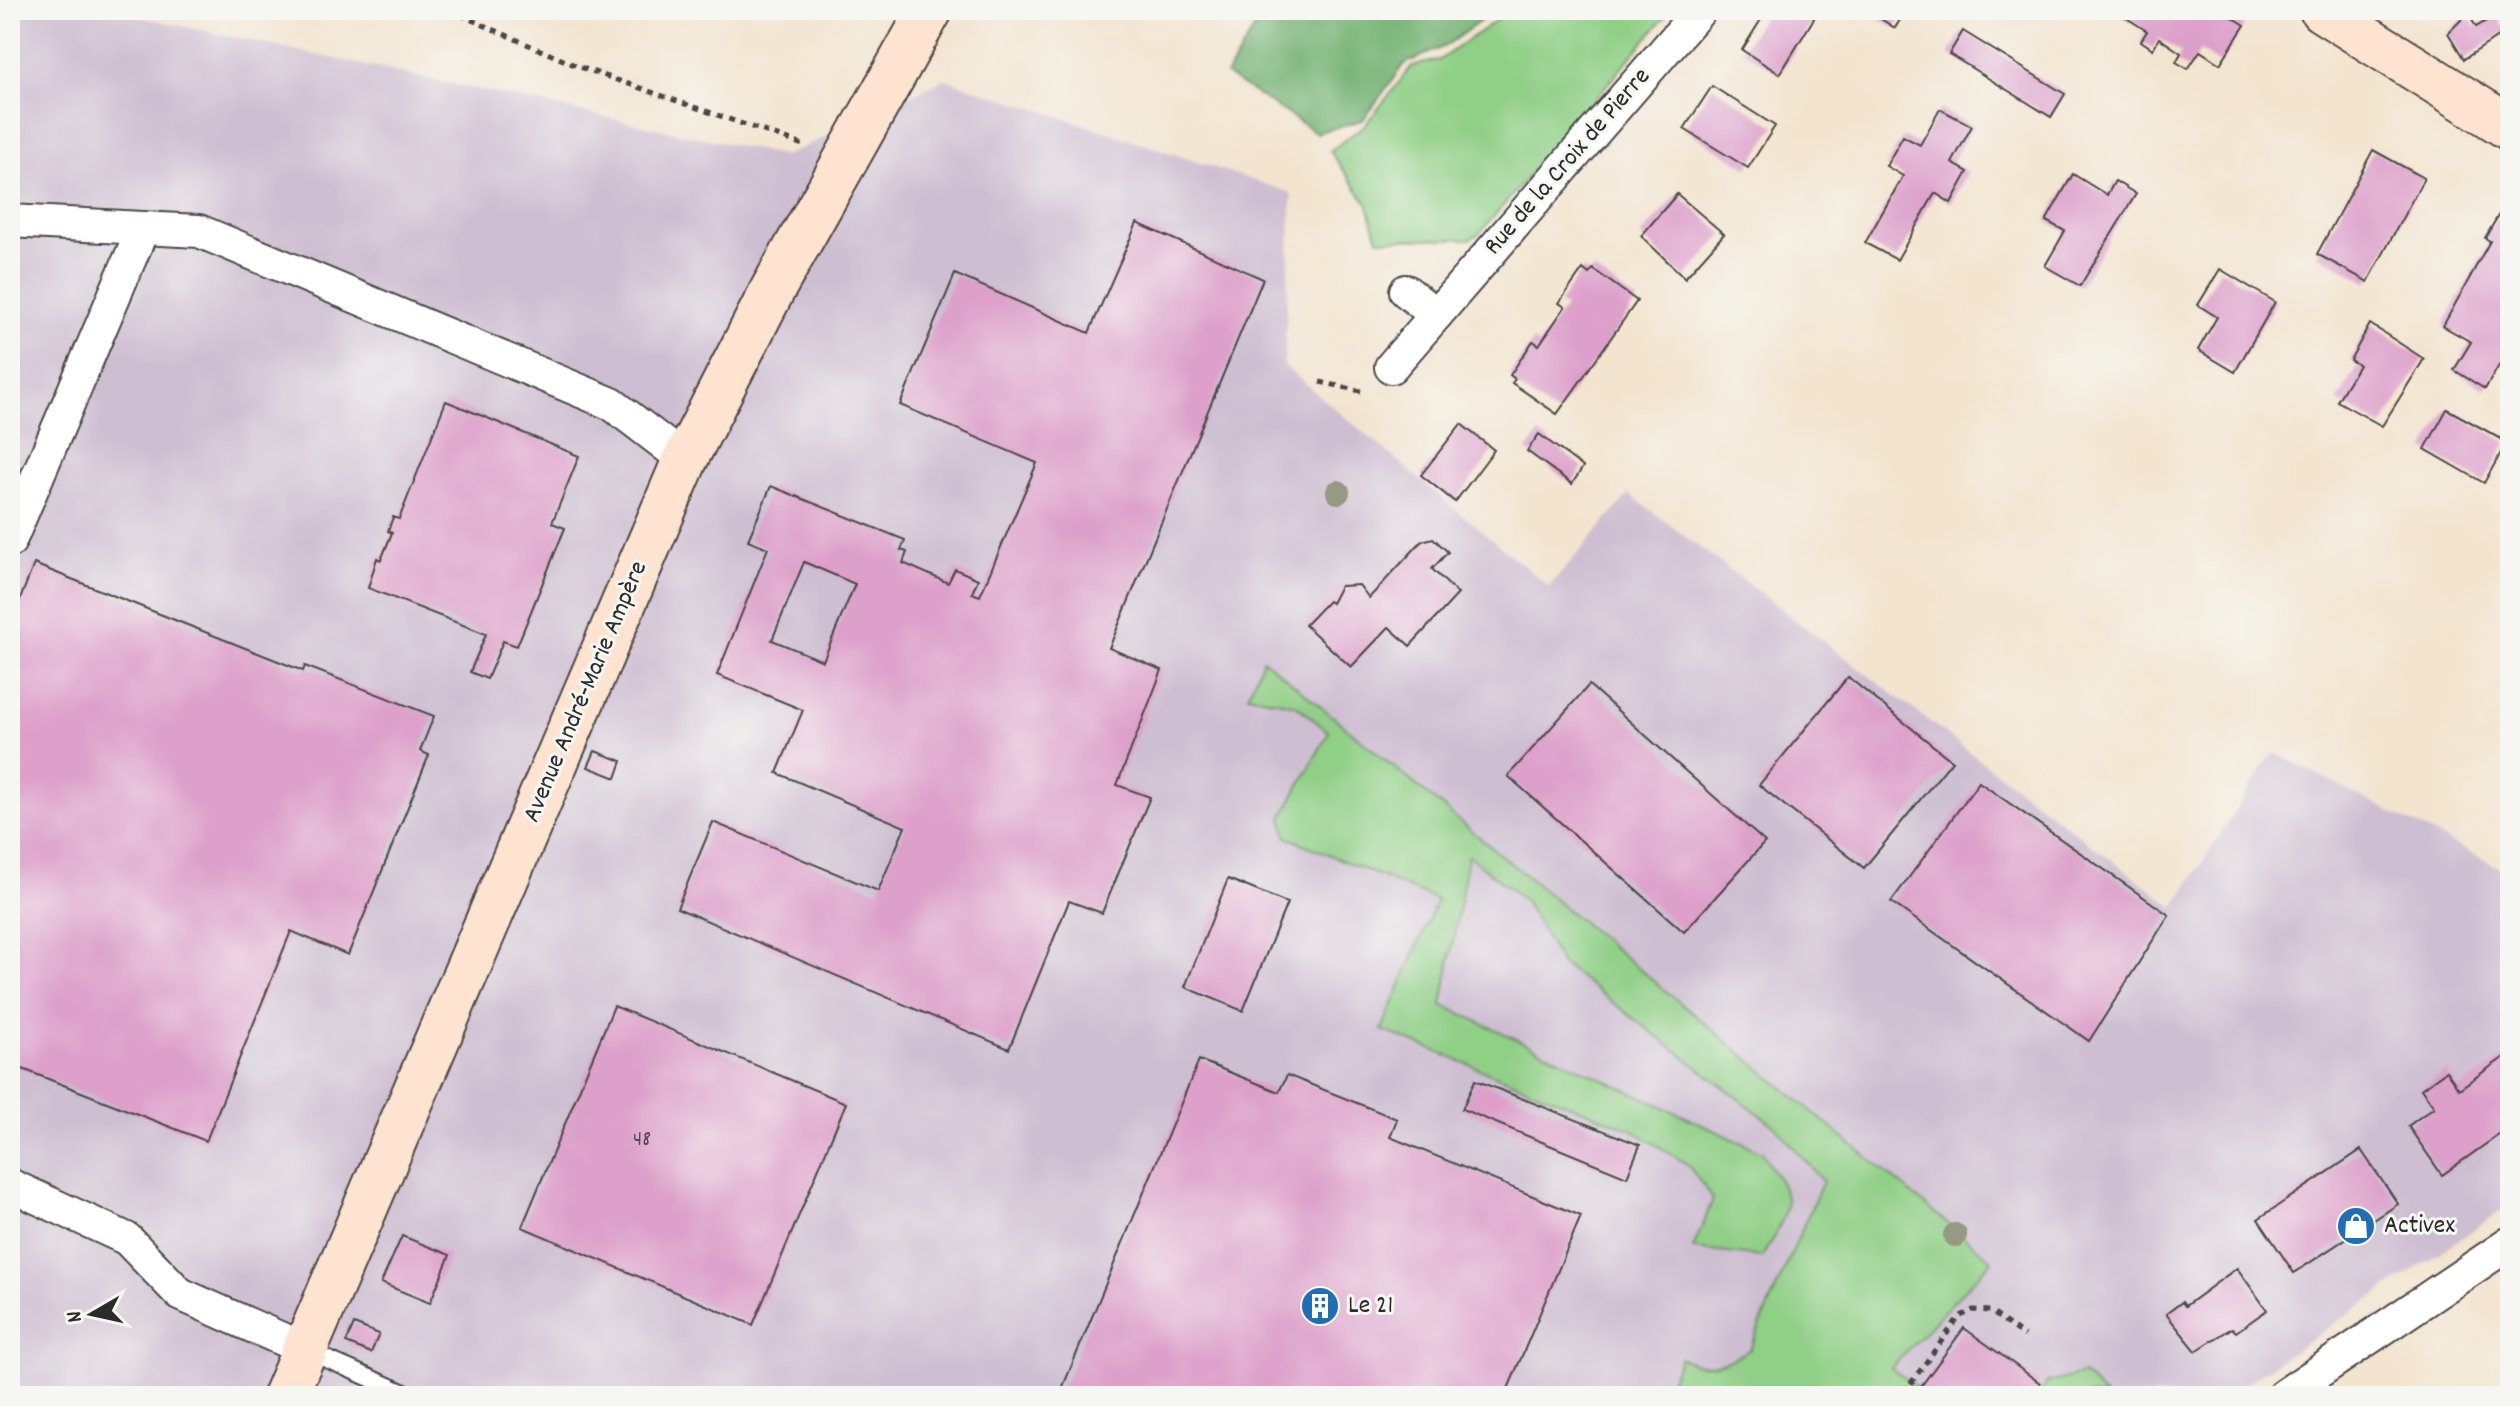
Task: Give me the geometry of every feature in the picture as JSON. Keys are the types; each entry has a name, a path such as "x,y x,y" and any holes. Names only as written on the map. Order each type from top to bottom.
{"street":[{"name":"Avenue André-Marie Ampère","path":"285,1396 685,460 773,289 930,10"},
{"name":"Rue de la Croix de Pierre","path":"1391,367 1700,10"},
{"path":"2322,10 2510,128"},
{"path":"10,221 199,231 612,404 685,460"},
{"path":"10,541 143,228"},
{"path":"1406,291 1436,315"},
{"path":"10,1185 127,1239 180,1294 304,1349"},
{"path":"2283,1396 2510,1243"}],"lane":[{"path":"304,1349 411,1396"}],"path":[{"path":"449,10 577,66 844,161"},
{"path":"1878,1396 1908,1387 1959,1317 1973,1310 1990,1311 2024,1336"}],"shaded area":[{"path":"10,10 108,10 785,156 945,79 1292,193 1284,366 1549,587 1629,494 2174,907 2273,752 2510,873 2510,1205 2227,1396 10,1396"}],"green space":[{"path":"1266,10 1496,10 1445,46 1404,64 1363,120 1317,133 1226,75"},
{"path":"1511,10 1671,10 1479,234 1470,239 1378,239 1367,203 1330,151 1366,124 1412,66 1439,60"},
{"path":"1263,659 1992,1260 1891,1368 1929,1396 1664,1396 1680,1358 1699,1364 1716,1364 1750,1349 1823,1181 1775,1126 1561,963 1525,901 1468,855 1442,1005 1762,1152 1785,1194 1785,1214 1780,1225 1762,1257 1693,1249 1713,1199 1687,1164 1631,1129 1382,1030 1437,900 1287,837 1282,818 1329,732 1296,705 1248,695"},
{"path":"2083,1374 2105,1396 2039,1396 2047,1383"}],"building":[{"path":"1767,10 1819,10 1780,74 1742,50"},
{"path":"1867,10 1906,10 1895,28"},
{"path":"2114,10 2221,10 2245,25 2220,64 2200,51 2188,69 2176,62 2181,53 2159,38 2153,49 2141,41 2147,31"},
{"path":"2468,13 2476,27 2496,15 2507,31 2464,59 2448,33"},
{"path":"1963,31 2065,94 2051,117 1949,54"},
{"path":"1712,86 1775,126 1748,168 1684,129"},
{"path":"1940,109 1972,126 1952,163 1968,172 1951,203 1935,193 1897,260 1865,243 1903,176 1886,166 1903,136 1920,145"},
{"path":"2373,150 2424,178 2368,282 2317,254"},
{"path":"2073,174 2107,195 2115,181 2136,194 2080,286 2045,266 2065,231 2046,221"},
{"path":"1677,194 1724,234 1685,278 1641,236"},
{"path":"2510,196 2510,347 2485,389 2454,370 2471,342 2443,326 2490,241 2485,238"},
{"path":"1137,223 1263,279 1109,648 1162,670 1117,785 1150,797 1102,913 1069,901 1009,1049 677,908 713,822 878,891 905,827 777,773 803,710 717,675 768,548 748,540 771,486 905,540 901,550 907,552 903,563 948,583 955,569 978,579 972,593 980,596 1037,463 900,405 955,274 1089,333","holes":["804,562 855,584 823,661 772,640"]},
{"path":"1583,269 1589,274 1593,269 1637,301 1557,414 1512,383 1515,379 1510,375 1533,341 1539,345 1565,307 1559,303"},
{"path":"2220,269 2275,302 2235,372 2198,350 2217,317 2198,305"},
{"path":"2370,324 2424,359 2382,426 2337,401 2359,365 2350,360"},
{"path":"446,401 579,456 552,523 565,528 517,646 503,641 487,679 470,672 486,634 368,588 377,558 381,560 392,533 388,531 393,517 399,519"},
{"path":"2447,409 2507,442 2484,483 2425,449"},
{"path":"1461,424 1494,450 1455,502 1421,475"},
{"path":"1539,434 1583,467 1572,484 1527,451"},
{"path":"1433,538 1448,552 1432,569 1458,594 1410,646 1389,627 1351,667 1305,625 1328,601 1331,603 1340,586 1359,585 1369,598 1422,541"},
{"path":"34,564 303,671 305,666 434,716 420,751 429,755 348,955 291,931 206,1141 10,1064 10,625"},
{"path":"1848,677 1952,761 1864,868 1759,785"},
{"path":"1589,685 1765,842 1684,932 1508,776"},
{"path":"595,751 622,761 616,778 588,767"},
{"path":"1979,782 2169,915 2089,1041 1891,902"},
{"path":"1228,879 1287,903 1243,1011 1185,987"},
{"path":"614,1006 846,1103 753,1325 522,1227"},
{"path":"2510,1053 2510,1127 2442,1175 2408,1126 2434,1107 2421,1089 2446,1071 2459,1089"},
{"name":"Le 21","path":"1199,1060 1279,1092 1287,1075 1397,1119 1390,1137 1581,1216 1505,1396 1059,1396"},
{"path":"1475,1080 1640,1145 1627,1177 1462,1109"},
{"path":"2361,1150 2398,1204 2294,1273 2258,1219"},
{"path":"402,1236 450,1255 430,1303 381,1283"},
{"path":"2237,1268 2267,1310 2236,1332 2232,1328 2196,1351 2166,1314 2182,1302 2185,1306"},
{"path":"354,1324 379,1334 371,1353 346,1343"},
{"path":"1964,1328 2040,1383 2031,1396 1928,1396 1919,1389"}],"place":[{"name":"Activex","path":"2356,1226"},
{"name":"Le 21","path":"1320,1306"}]}
